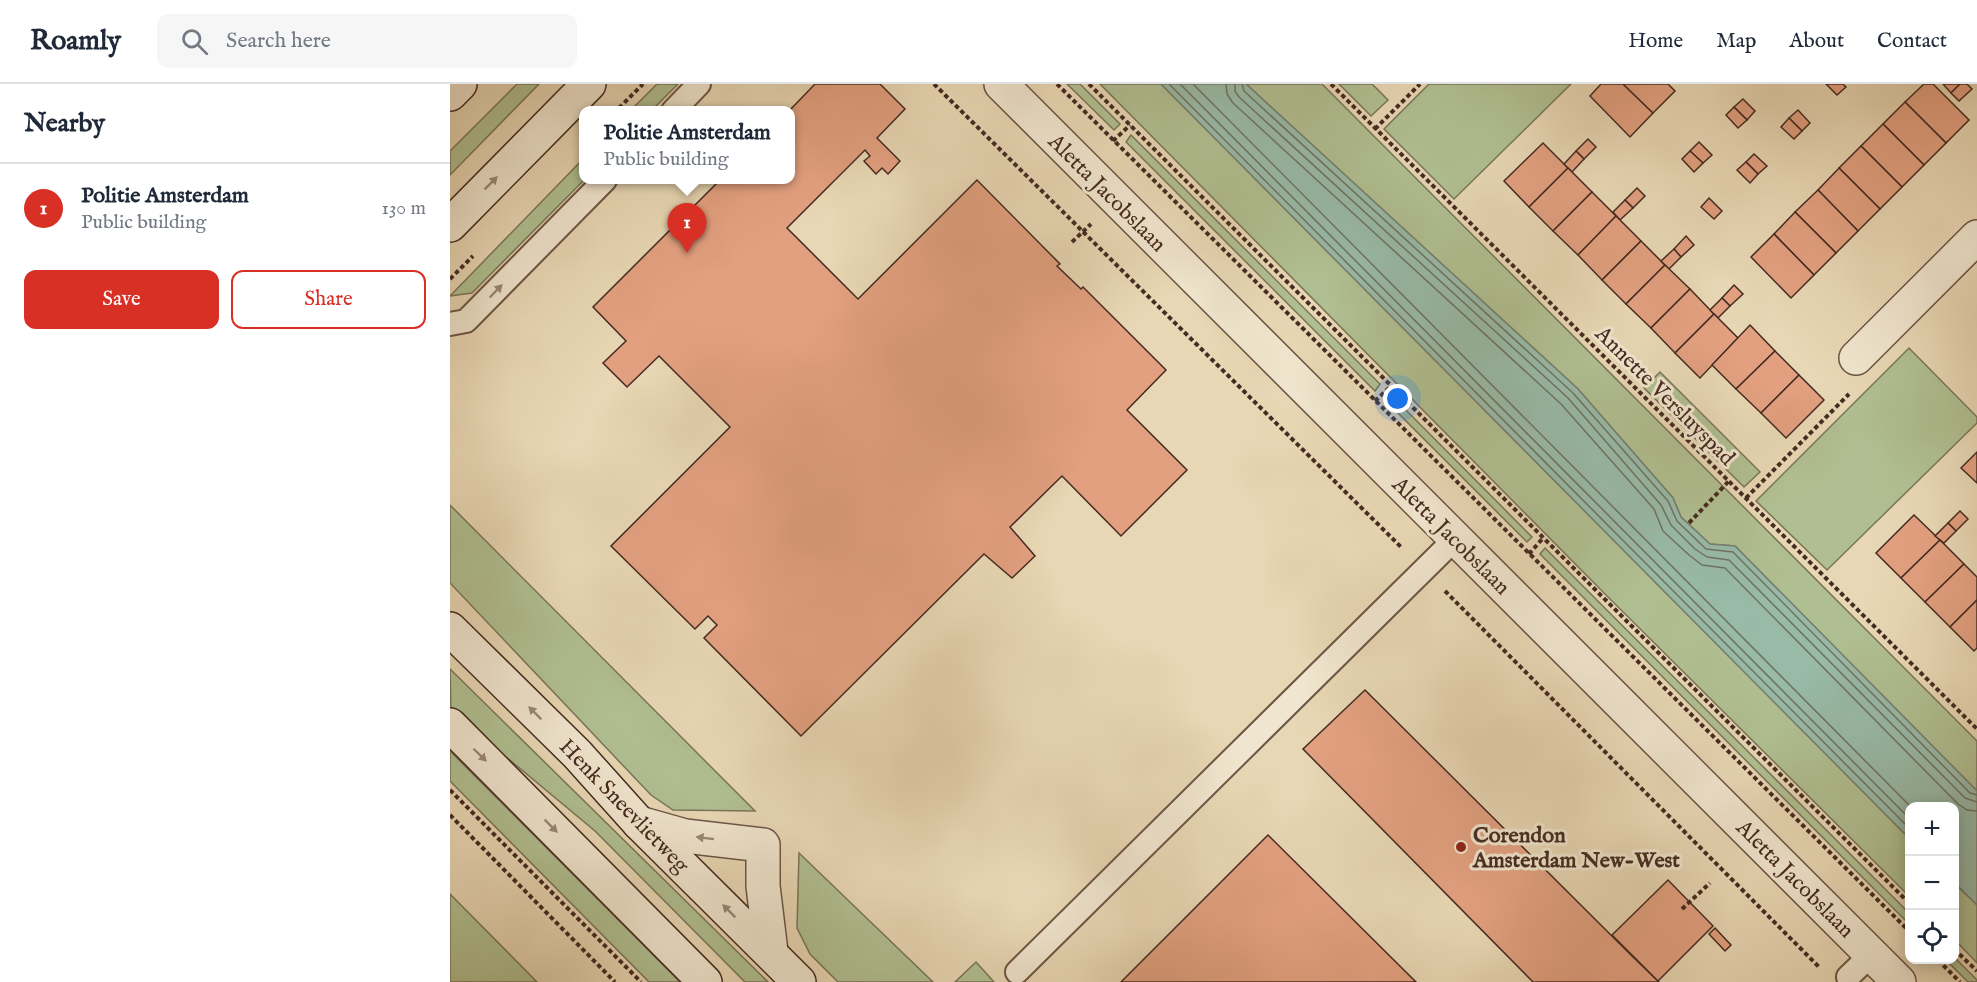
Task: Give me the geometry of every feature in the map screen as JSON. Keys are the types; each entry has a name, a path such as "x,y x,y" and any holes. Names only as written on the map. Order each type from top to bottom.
{"street":[{"path":"450,94 460,84"},
{"path":"450,225 589,84"},
{"name":"Aletta Jacobslaan","path":"1002,85 1899,982"},
{"path":"1856,358 1977,237"},
{"name":"Henk Sneevlietweg","path":"450,629 577,754 639,823 799,982"},
{"path":"450,725 705,982"},
{"path":"639,823 685,836 763,845 763,886 771,952"}],"lane":[{"path":"678,106 699,84"},
{"path":"450,324 466,321 601,184"},
{"path":"1017,972 1456,538"},
{"path":"1837,975 1872,954"}],"path":[{"path":"622,106 643,84"},
{"path":"934,84 1837,975"},
{"path":"1057,84 1905,927"},
{"path":"1089,84 1905,899"},
{"name":"Annette Versluyspad","path":"1331,84 1977,729"},
{"path":"1375,129 1420,84"},
{"path":"1107,146 1130,124"},
{"path":"1071,242 1095,220"},
{"path":"1746,498 1856,387 1841,372 1856,358"},
{"path":"1375,401 1391,386"},
{"path":"1689,523 1730,482"},
{"path":"1529,554 1543,538"},
{"path":"450,790 641,982"},
{"path":"450,815 615,982"},
{"path":"1682,909 1710,883"},
{"path":"1959,954 1977,971"},
{"path":"1943,964 1960,982"}],"shaded area":[{"path":"517,84 539,84 450,175 450,151"},
{"path":"657,84 678,84 656,106 635,106"},
{"path":"1067,84 1080,84 1120,124 1114,130"},
{"path":"1100,84 1161,84 1905,834 1905,892 1607,596"},
{"path":"1246,84 1322,84 1977,741 1977,791 1735,546 1710,544 1681,517 1673,498 1578,389"},
{"path":"1339,84 1372,84 1388,100 1371,116"},
{"path":"1429,84 1571,84 1454,199 1384,129"},
{"path":"1131,135 1380,384 1375,391 1126,142"},
{"path":"579,163 580,184 472,293 450,296"},
{"path":"1909,348 1977,417 1977,423 1827,570 1756,501"},
{"path":"1660,372 1760,472 1744,487 1644,388"},
{"path":"1391,395 1532,537 1527,542 1385,400"},
{"path":"450,505 755,811 673,810 651,795 450,583"},
{"path":"1545,548 1905,909 1905,920 1540,554"},
{"path":"450,669 768,982 745,982 595,831 451,711"},
{"path":"450,751 680,982 649,982 450,781"},
{"path":"799,853 933,982 838,982 810,954 797,928"},
{"path":"1959,888 1977,905 1977,963 1959,944"},
{"path":"450,894 537,982 450,982"},
{"path":"976,962 994,982 955,982"},
{"path":"1959,962 1977,980 1977,982 1968,982 1950,964 1959,964"}],"water":[{"path":"1161,84 1246,84 1578,389 1673,498 1681,517 1710,544 1735,546 1977,791 1977,905 1959,887 1959,802 1905,802 1905,834"}],"building":[{"path":"815,84 880,84 905,109 877,138 900,161 888,174 882,168 876,174 864,161 870,156 865,150 787,228 858,299 977,180 1060,264 1057,266 1081,289 1083,287 1166,370 1127,410 1187,470 1121,536 1062,476 1010,527 1035,556 1012,578 984,554 801,736 704,638 717,625 708,616 695,629 611,546 730,427 659,356 627,387 603,363 626,341 593,307 716,184 795,184 794,106"},
{"path":"1601,84 1623,84 1653,113 1630,137 1590,96"},
{"path":"1623,84 1668,84 1675,91 1653,113"},
{"path":"1826,84 1843,84 1846,87 1837,95"},
{"path":"1924,84 1933,84 1969,120 1946,143 1905,102"},
{"path":"1943,84 1960,84 1951,93"},
{"path":"1960,84 1967,84 1972,89 1959,101 1951,93"},
{"path":"1743,99 1755,111 1747,120 1734,107"},
{"path":"1905,102 1946,143 1924,165 1883,124"},
{"path":"1734,107 1747,120 1738,128 1726,115"},
{"path":"1798,110 1810,123 1802,131 1789,118"},
{"path":"1789,118 1802,131 1794,139 1781,127"},
{"path":"1883,124 1924,165 1902,187 1861,146"},
{"path":"1588,139 1596,147 1584,159 1576,151"},
{"path":"1699,142 1712,155 1703,163 1690,151"},
{"path":"1543,143 1568,168 1529,207 1504,181"},
{"path":"1861,146 1902,187 1880,209 1839,168"},
{"path":"1576,151 1584,159 1572,172 1564,164"},
{"path":"1690,151 1703,163 1694,172 1682,159"},
{"path":"1754,154 1767,166 1758,174 1746,162"},
{"path":"1746,162 1758,174 1750,183 1737,170"},
{"path":"1568,168 1592,192 1553,231 1529,207"},
{"path":"1839,168 1880,209 1858,231 1818,190"},
{"path":"1637,188 1645,196 1633,208 1625,200"},
{"path":"1818,190 1858,231 1836,253 1795,212"},
{"path":"1592,192 1616,216 1578,255 1553,231"},
{"path":"1709,198 1722,211 1714,219 1701,207"},
{"path":"1625,200 1633,208 1620,220 1613,212"},
{"path":"1795,212 1836,253 1814,275 1774,234"},
{"path":"1616,216 1641,241 1602,280 1578,255"},
{"path":"1774,234 1814,275 1791,298 1751,257"},
{"path":"1686,236 1694,245 1681,257 1674,249"},
{"path":"1641,241 1665,265 1626,304 1602,280"},
{"path":"1674,249 1681,257 1669,269 1661,261"},
{"path":"1665,265 1690,289 1651,328 1626,304"},
{"path":"1734,285 1743,294 1730,306 1722,298"},
{"path":"1690,289 1714,314 1675,353 1651,328"},
{"path":"1722,298 1730,306 1718,318 1710,310"},
{"path":"1714,314 1738,338 1700,378 1675,353"},
{"path":"1750,325 1775,351 1736,389 1712,365"},
{"path":"1775,351 1799,375 1761,413 1736,389"},
{"path":"1799,375 1824,400 1786,438 1761,413"},
{"path":"1977,452 1977,483 1961,468"},
{"path":"1960,511 1968,519 1956,531 1948,523"},
{"path":"1914,515 1940,540 1901,578 1876,553"},
{"path":"1948,523 1956,531 1944,543 1935,536"},
{"path":"1940,540 1964,564 1925,602 1901,578"},
{"path":"1964,564 1977,577 1977,600 1950,627 1925,602"},
{"path":"1977,600 1977,648 1974,651 1950,627"},
{"name":"Corendon Amsterdam New-West","path":"1365,690 1659,982 1533,982 1303,749"},
{"path":"1268,835 1416,982 1121,982"},
{"path":"1668,880 1713,926 1658,981 1612,935"},
{"path":"1715,928 1731,945 1725,951 1709,934"}],"place":[{"name":"Politie Amsterdam","path":"687,253"},
{"name":"Corendon Amsterdam New-West","path":"1461,847"}]}
